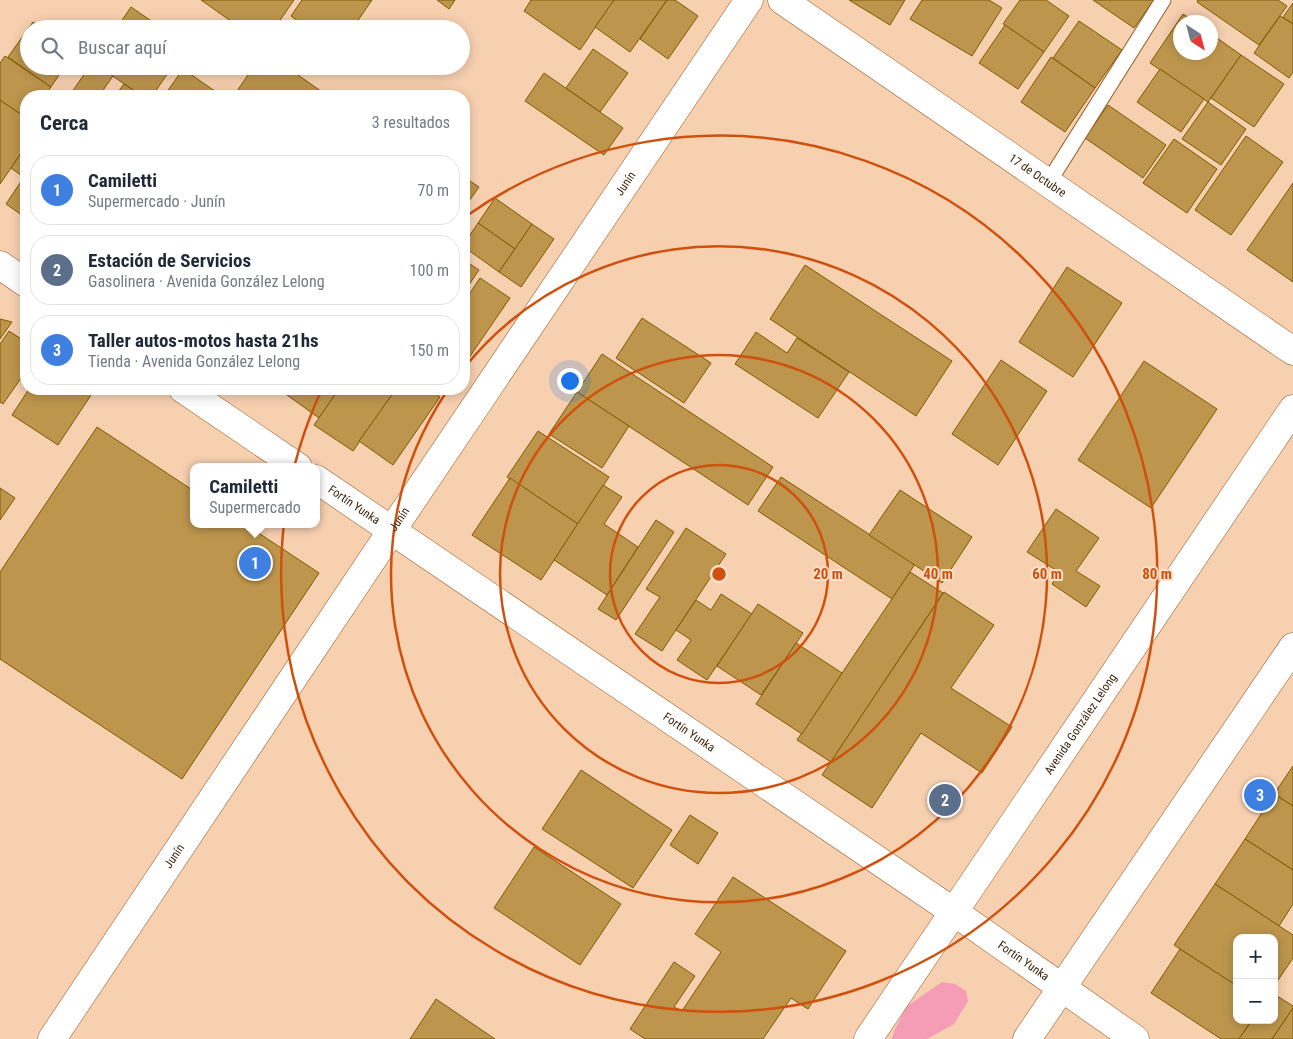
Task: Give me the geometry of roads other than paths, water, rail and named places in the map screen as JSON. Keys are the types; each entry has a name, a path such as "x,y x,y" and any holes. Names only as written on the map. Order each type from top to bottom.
{"street":[{"name":"Junín","path":"52,1039 749,0"},
{"name":"17 de Octubre","path":"782,0 1293,351"},
{"path":"0,265 20,279"},
{"path":"192,395 292,463"},
{"name":"Avenida González Lelong","path":"868,1039 1293,409"},
{"name":"Fortín Yunka","path":"320,482 954,912 1135,1039"},
{"path":"1027,1039 1293,647"}],"lane":[{"path":"1048,183 1164,0"}],"place":[{"name":"Camiletti","path":"255,563"},
{"name":"Taller autos-motos hasta 21hs","path":"1260,795"},
{"name":"Estación de Servicios","path":"945,800"}]}
